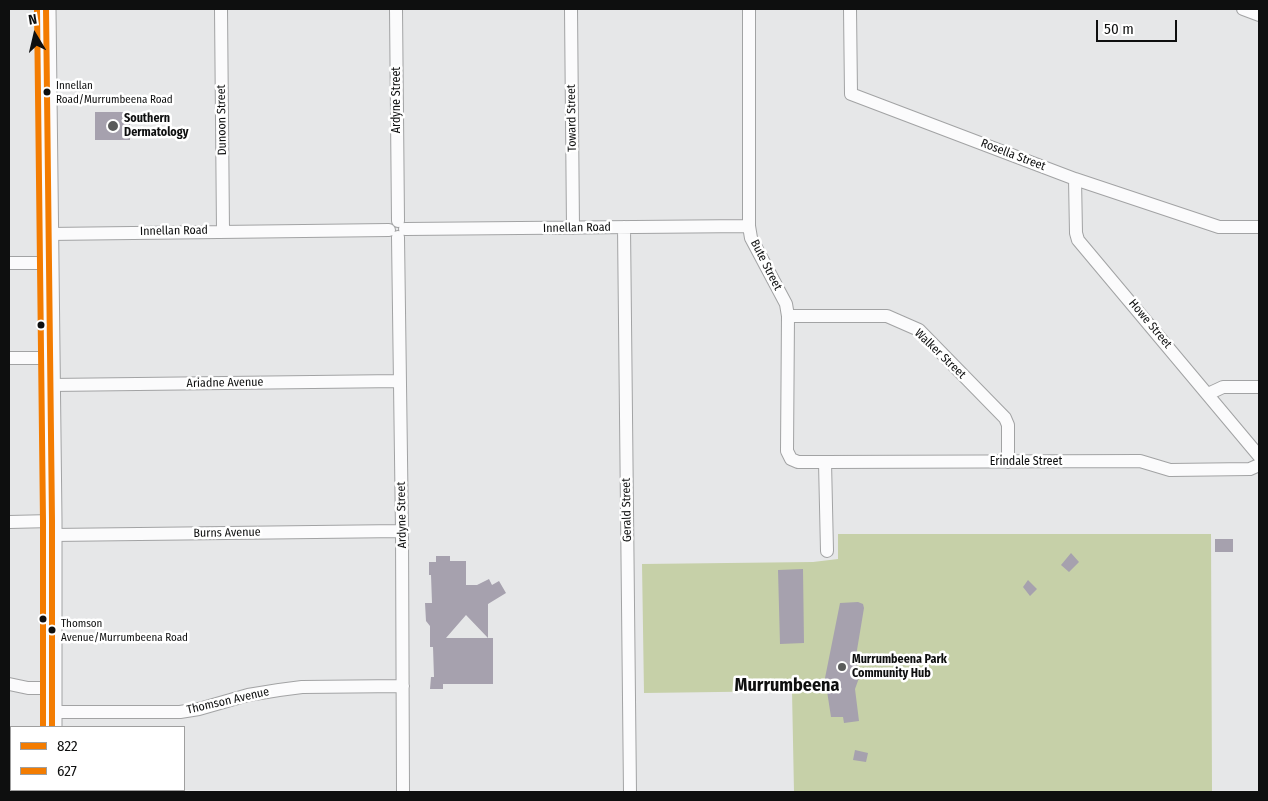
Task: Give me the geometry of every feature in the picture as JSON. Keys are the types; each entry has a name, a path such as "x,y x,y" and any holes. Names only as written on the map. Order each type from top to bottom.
{"main road":[{"path":"46,9 52,528 52,719"}],"street":[{"name":"Dunoon Street","path":"221,9 223,231"},
{"name":"Ardyne Street","path":"396,9 403,792"},
{"name":"Toward Street","path":"570,9 573,228"},
{"name":"Bute Street","path":"749,9 749,226 752,238 786,304 788,316 788,451 791,458"},
{"name":"Rosella Street","path":"850,9 852,94 1075,178 1219,227 1259,227"},
{"path":"1243,9 1259,15"},
{"name":"Howe Street","path":"1075,178 1076,233 1078,240 1259,456"},
{"name":"Innellan Road","path":"48,234 749,226"},
{"name":"Gerald Street","path":"624,227 630,792"},
{"path":"9,263 48,263"},
{"name":"Walker Street","path":"788,316 887,316 919,330 1005,418 1008,426 1008,462"},
{"path":"9,358 49,358"},
{"name":"Ariadne Avenue","path":"50,385 400,381"},
{"path":"1208,394 1223,387 1259,387"},
{"name":"Erindale Street","path":"791,458 798,462 1140,461 1170,470 1250,469 1259,465"},
{"path":"825,462 827,551"},
{"name":"Burns Avenue","path":"9,522 52,528 402,531"},
{"path":"11,684 28,680 52,684"},
{"name":"Thomson Avenue","path":"52,719 180,712 199,709 248,695 279,690 403,686"}],"green space":[{"path":"838,534 1211,534 1212,792 794,792 792,691 644,693 642,564 813,562 838,559"}],"building":[{"name":"Southern Dermatology","path":"95,112 130,112 130,140 95,140"},
{"path":"1215,539 1233,539 1233,552 1215,552"},
{"path":"1071,553 1079,562 1069,572 1061,565"},
{"path":"436,556 450,556 450,561 466,561 466,585 477,585 489,579 492,585 499,581 506,593 488,604 488,638 493,638 493,684 443,684 443,689 430,689 431,677 434,677 433,647 430,647 430,626 426,621 425,603 432,603 429,562 436,562","holes":["466,615 488,638 446,638"]},
{"path":"803,569 804,643 780,644 778,570"},
{"path":"1028,580 1037,589 1030,596 1023,587"},
{"name":"Murrumbeena Park Community Hub","path":"858,602 863,604 864,608 856,656 859,678 855,689 859,721 844,723 843,717 831,717 825,678 840,603"},
{"path":"855,750 868,753 866,762 853,760"}],"transit line":[{"name":"627","path":"37,9 43,521 43,726"},
{"name":"822","path":"46,9 52,521 52,726"}],"place":[{"name":"Innellan Road/Murrumbeena Road","path":"47,92"},
{"name":"Southern Dermatology","path":"113,126"},
{"name":"Thomson Avenue/Murrumbeena Road","path":"52,630"},
{"name":"Murrumbeena Park Community Hub","path":"842,667"}],"district":[{"name":"Murrumbeena","path":"787,686"}]}
